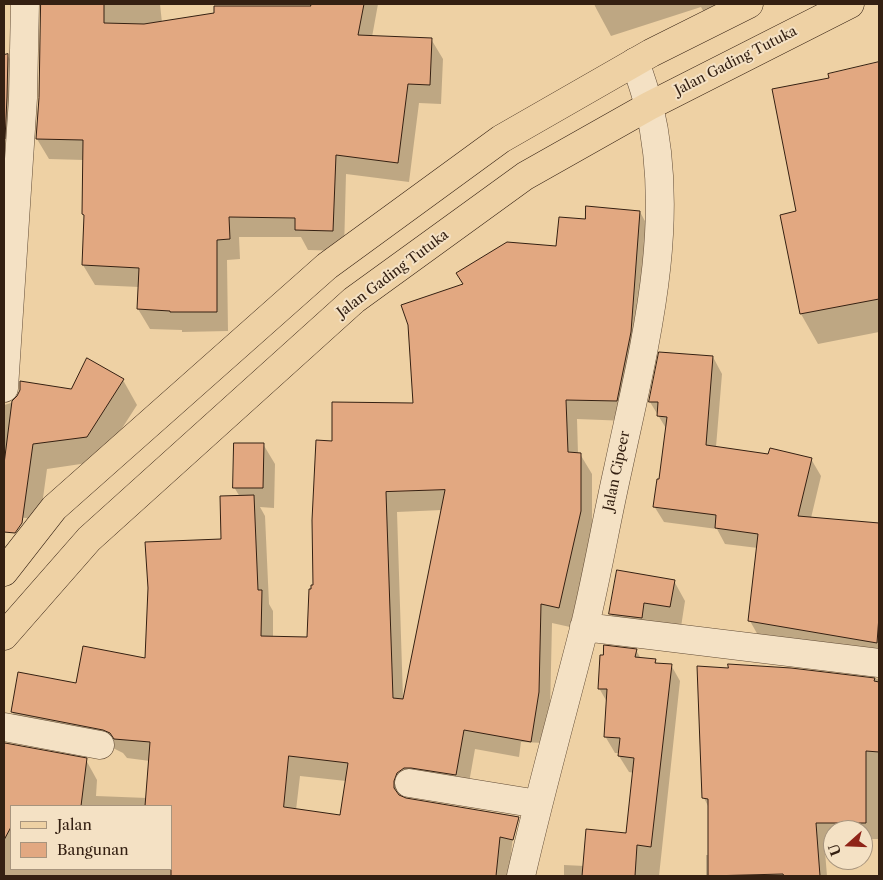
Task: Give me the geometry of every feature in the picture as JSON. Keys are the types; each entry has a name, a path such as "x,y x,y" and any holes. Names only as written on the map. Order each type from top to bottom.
{"main road":[{"path":"4,572 54,508 327,266 501,139 635,62 749,4"},
{"name":"Jalan Gading Tutuka","path":"5,628 89,539 354,300 525,176 649,106 850,4"}],"street":[{"path":"4,388 24,98 25,4"},
{"name":"Jalan Cipeer","path":"521,876 584,627 648,324 658,258 660,199 656,149 649,106 635,62"},
{"path":"584,627 879,663"},
{"path":"4,727 100,745"},
{"path":"409,784 538,804"}],"building":[{"path":"41,4 104,4 104,23 144,24 214,13 214,6 364,4 358,35 432,38 430,85 408,84 398,163 336,155 333,231 295,230 295,218 229,217 230,239 217,240 217,312 170,312 137,309 139,268 82,265 84,215 82,214 83,140 36,139"},
{"path":"8,54 7,97 5,139 4,55"},
{"path":"879,62 879,299 800,314 780,215 796,211 772,89 829,78 828,74"},
{"path":"586,206 640,211 631,332 617,401 566,400 568,452 581,453 581,511 559,608 541,604 539,692 531,742 464,730 456,775 404,768 397,773 394,781 394,788 399,795 406,798 519,817 513,840 500,837 496,876 171,876 172,805 145,805 150,742 114,739 110,733 103,730 11,712 18,672 76,683 83,646 145,658 148,588 145,542 221,539 220,496 254,495 258,590 262,590 261,636 307,637 309,589 313,585 312,520 316,440 332,441 332,402 413,403 408,325 401,305 463,284 456,273 507,242 556,246 559,217 585,219","holes":["445,490 403,699 393,698 386,492","289,756 348,763 340,815 284,807"]},
{"path":"659,352 713,356 706,445 768,454 770,448 812,458 798,516 879,523 879,616 877,643 748,621 758,534 715,528 716,515 653,507 657,479 659,479 667,417 657,416 658,402 649,402"},
{"path":"87,358 124,379 87,437 33,444 22,523 15,533 4,532 4,464 12,401 20,390 20,381 71,389"},
{"path":"234,443 264,443 263,488 233,488"},
{"path":"617,570 675,580 670,607 644,603 642,618 609,614"},
{"path":"604,645 637,649 635,657 656,659 655,663 672,664 651,847 637,845 635,876 582,876 586,829 626,833 634,758 618,756 620,738 604,737 607,689 598,689 600,655 603,655"},
{"path":"728,664 791,668 875,678 874,681 879,682 879,752 866,751 866,820 823,820 823,823 816,823 820,876 784,876 783,874 708,876 708,799 702,798 697,666 728,668"},
{"path":"5,743 87,758 81,805 10,805 10,829 4,840"}]}
